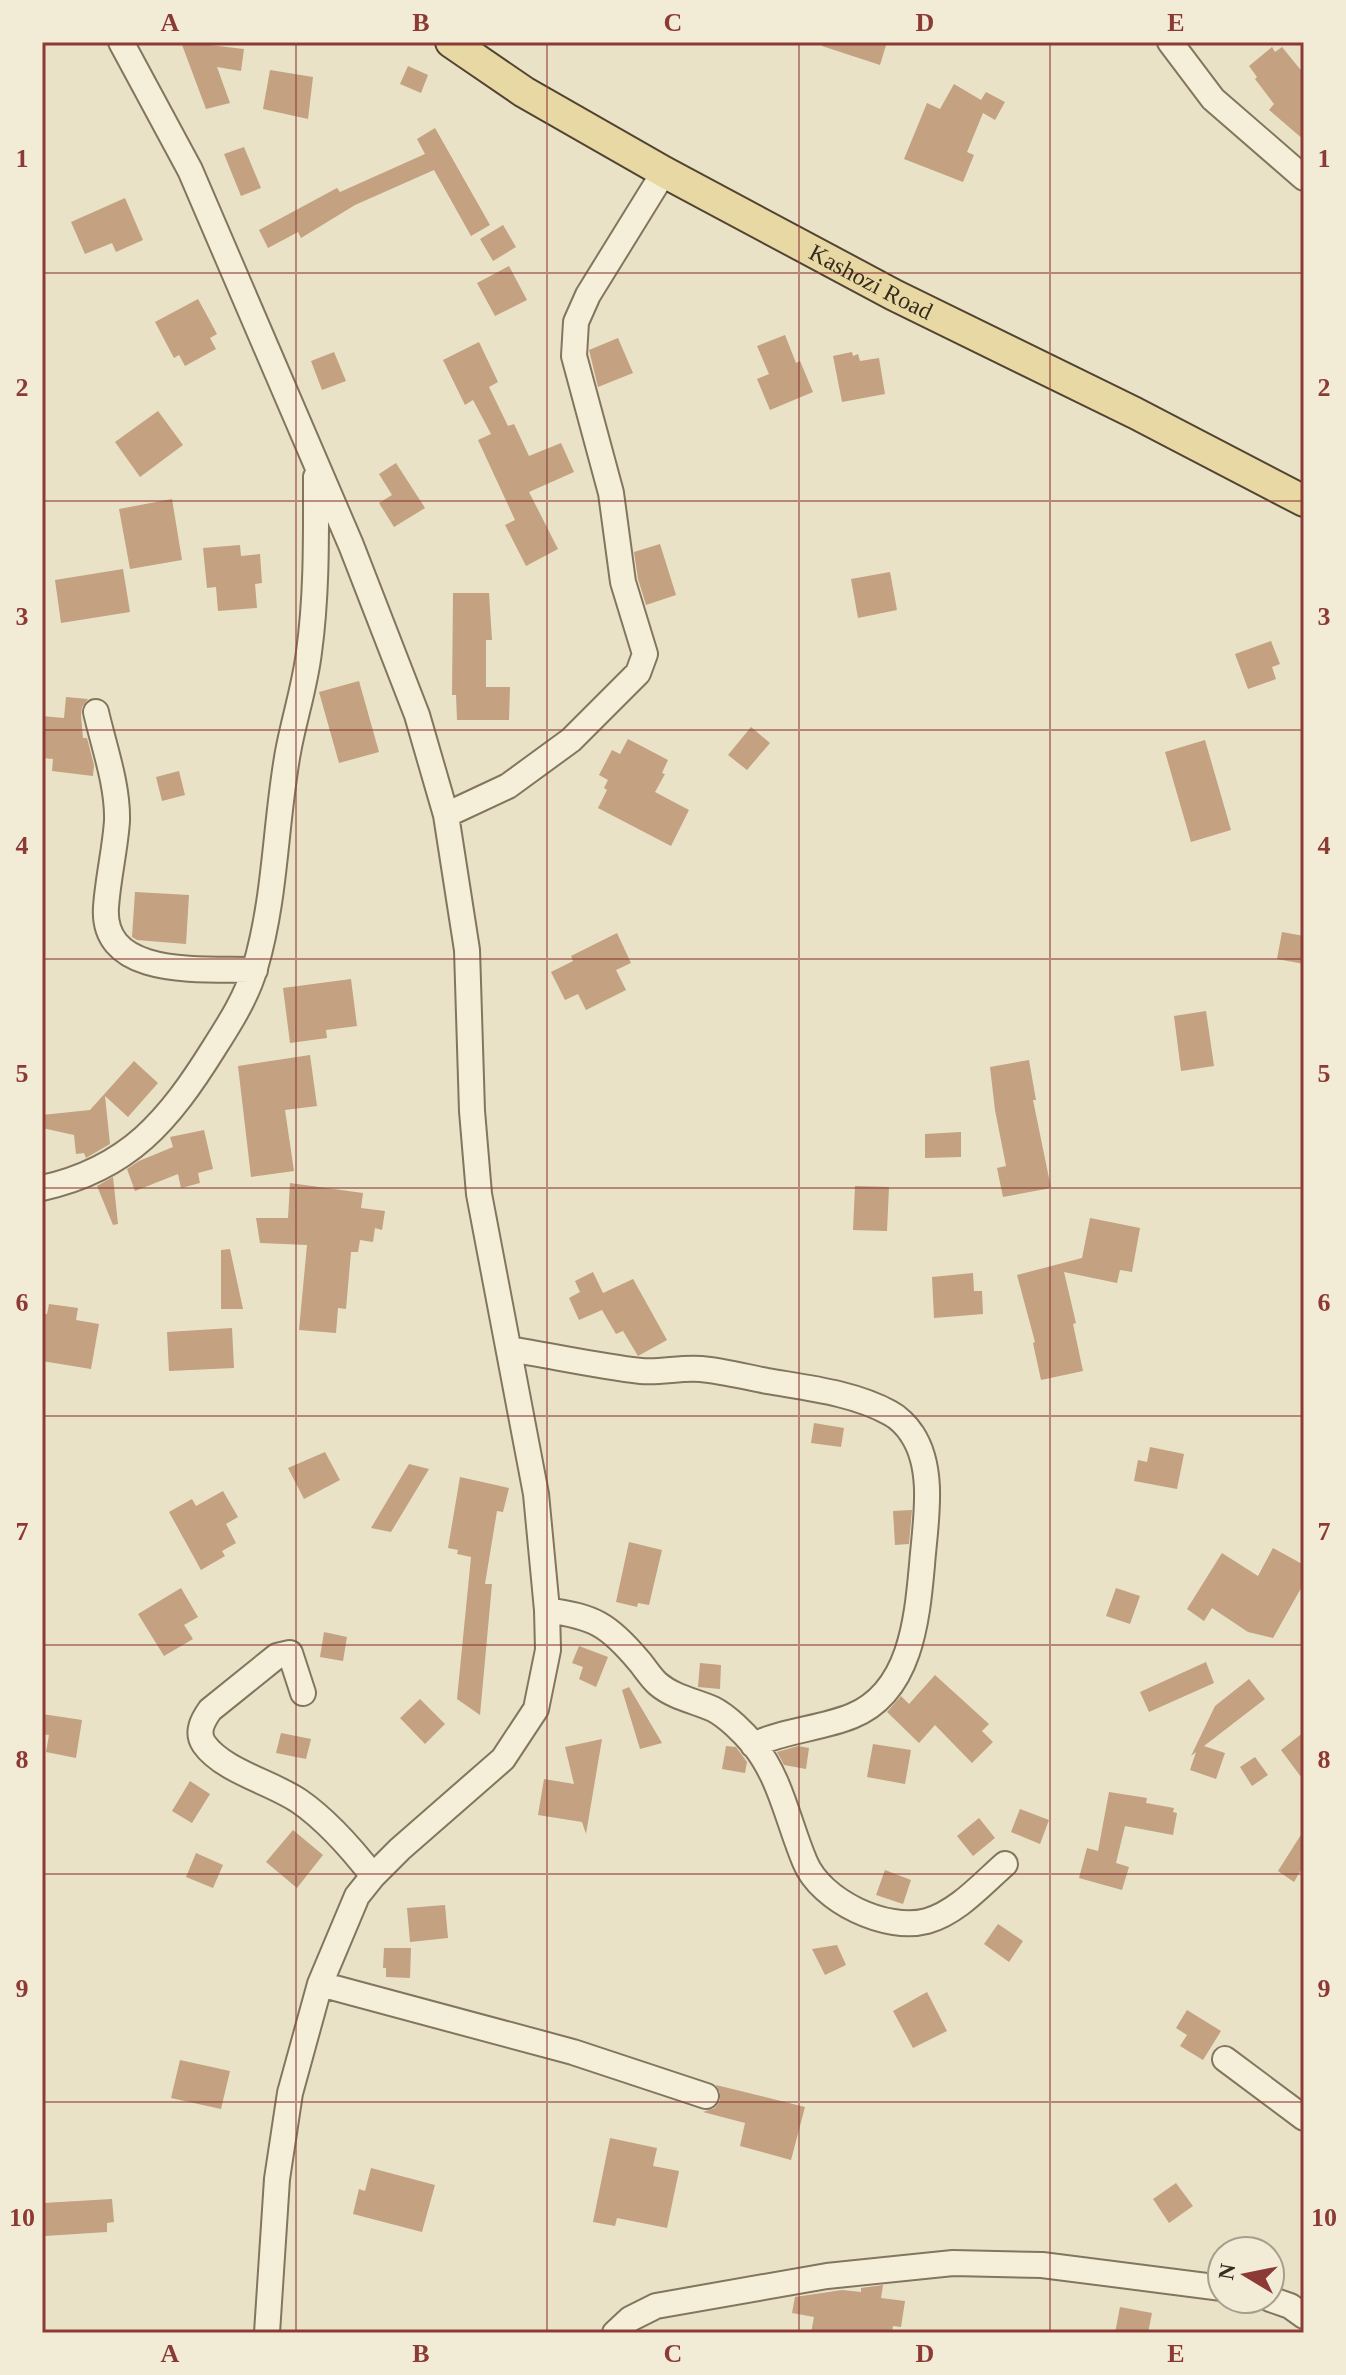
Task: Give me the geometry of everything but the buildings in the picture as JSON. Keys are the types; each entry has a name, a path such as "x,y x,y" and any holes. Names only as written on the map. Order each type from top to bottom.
{"main road":[{"name":"Kashozi Road","path":"451,42 524,92 664,172 894,295 1298,493"}],"street":[{"path":"121,42 190,170 351,545 417,715 446,815 467,950 472,1111 479,1194 536,1494 547,1610 548,1650 536,1709 503,1759 400,1849 357,1896 320,1984 290,2093 277,2179 267,2333"},
{"path":"1170,42 1213,99 1304,178"},
{"path":"446,815 508,786 571,740 638,673 645,654 623,582 611,493 574,356 576,322 588,295 664,172"},
{"path":"42,1188 95,1172 135,1147 167,1116 232,1019 255,970 271,898 288,753 309,655 314,607 316,466"},
{"path":"96,712 112,779 117,818 106,909 108,931 114,944 133,957 173,967 255,970"},
{"path":"509,1349 640,1371 699,1369 807,1388 874,1405 894,1415 912,1432 926,1472 926,1510 917,1616 908,1650 894,1682 874,1704 854,1716 773,1736 753,1745"},
{"path":"547,1610 582,1615 614,1633 657,1684 716,1711 753,1745 768,1767 790,1815 806,1864 824,1890 854,1910 889,1921 926,1921 952,1910 1005,1864"},
{"path":"303,1693 290,1653 277,1656 210,1710 200,1731 202,1742 219,1759 301,1803 348,1844 373,1876"},
{"path":"320,1984 573,2052 706,2096"},
{"path":"1225,2059 1304,2118"},
{"path":"615,2333 630,2319 656,2306 827,2276 953,2263 1042,2265 1206,2286"},
{"path":"1286,2305 1304,2316"}]}
